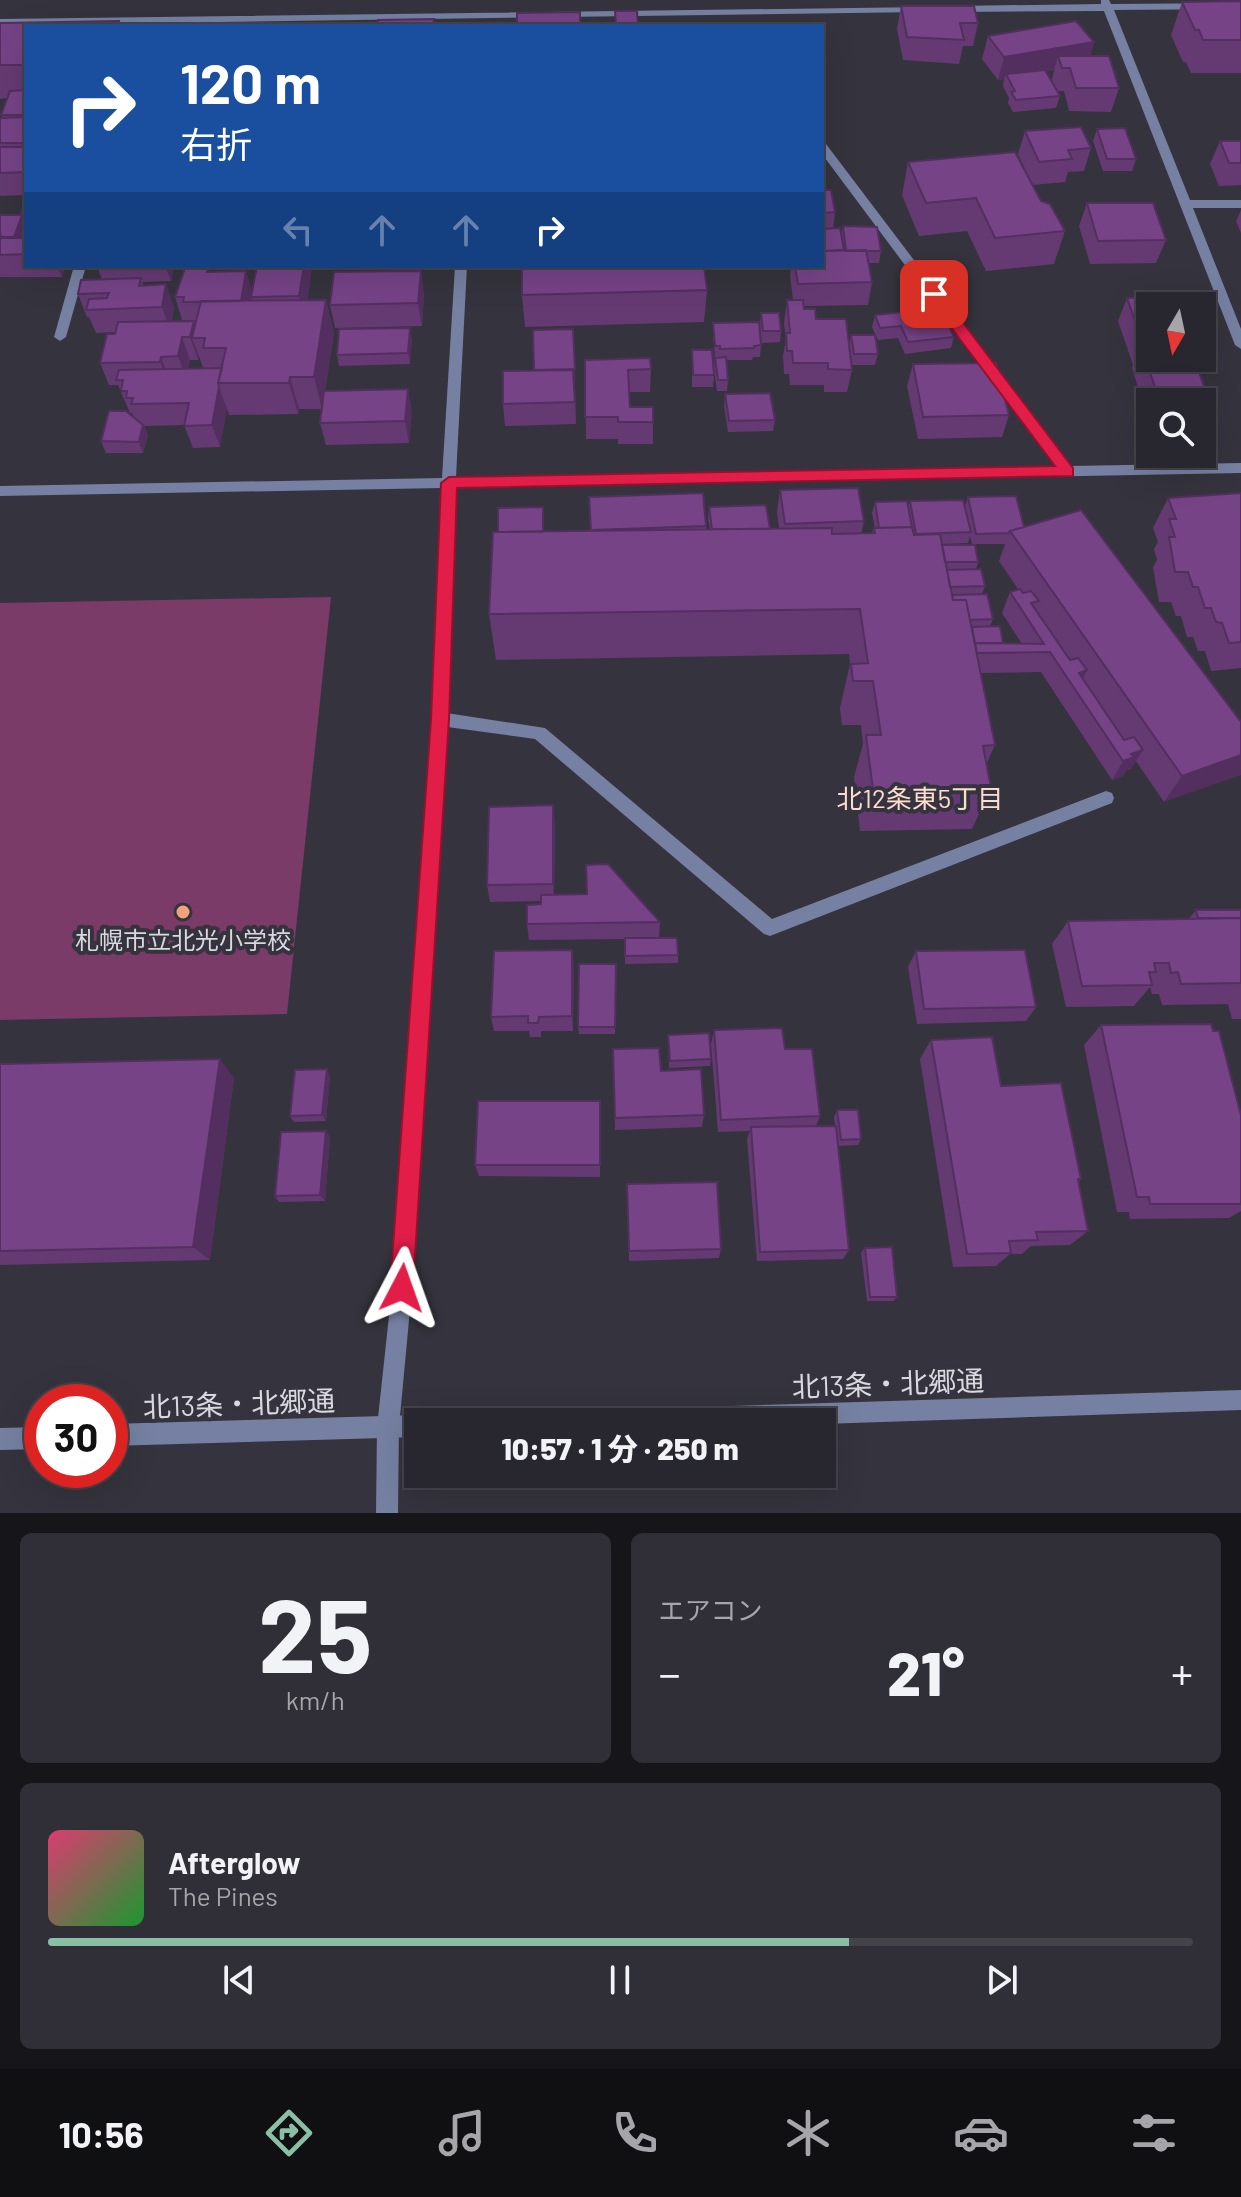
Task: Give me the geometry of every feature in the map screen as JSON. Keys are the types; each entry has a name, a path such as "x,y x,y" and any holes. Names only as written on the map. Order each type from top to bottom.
{"street":[{"path":"474,21 476,0"},
{"path":"712,0 730,24"},
{"path":"1106,4 1241,345"},
{"path":"0,22 474,21 720,11 1106,4 1241,6"},
{"path":"824,149 1067,472"},
{"path":"1187,204 1241,204"},
{"path":"60,337 79,268"},
{"path":"387,1513 388,1427 403,1272 440,719 461,268"},
{"path":"0,491 1241,468"},
{"path":"440,719 539,733 770,928 1106,798"},
{"name":"北13条・北郷通","path":"836,1413 1241,1400"},
{"name":"北13条・北郷通","path":"128,1434 404,1426"},
{"path":"0,1439 24,1438"}],"shaded area":[{"path":"331,597 287,1014 0,1020 0,603"}],"building":[{"path":"1241,1 1241,40 1203,40 1182,2"},
{"path":"901,6 974,6 978,23 960,23 964,40 907,37"},
{"path":"615,11 637,11 638,24 616,24"},
{"path":"580,12 580,24 517,24 517,13"},
{"path":"434,19 433,24 377,24 378,20"},
{"path":"119,21 118,24 24,24 24,65 0,65 0,23"},
{"path":"1076,21 1094,42 1004,57 988,36"},
{"path":"1058,56 1109,56 1119,88 1076,88 1070,68 1062,68"},
{"path":"1045,70 1060,96 1016,100 1006,74"},
{"path":"24,90 24,115 1,115 10,91"},
{"path":"24,117 24,143 0,143 0,118"},
{"path":"1081,127 1091,148 1068,150 1072,159 1039,162 1025,131"},
{"path":"1125,128 1136,159 1107,159 1097,129"},
{"path":"1220,141 1241,141 1241,163 1229,163"},
{"path":"0,147 24,147 24,172 0,173"},
{"path":"1015,152 1041,201 1050,204 1065,231 995,238 976,198 926,203 908,162"},
{"path":"824,182 826,190 831,190 835,212 824,213"},
{"path":"1087,203 1153,203 1166,240 1098,241"},
{"path":"0,215 22,215 14,237 2,238"},
{"path":"843,226 877,227 881,251 846,251"},
{"path":"840,228 844,250 824,251 824,229"},
{"path":"0,238 24,238 24,254 0,255"},
{"path":"866,250 872,282 798,284 795,268 824,268 824,251"},
{"path":"185,268 209,268 207,272 246,271 241,301 183,302 184,297 175,297"},
{"path":"257,268 304,268 299,296 251,297"},
{"path":"522,268 704,268 707,290 522,295"},
{"path":"421,271 418,303 330,305 334,272"},
{"path":"141,278 139,286 166,284 162,307 86,310 89,299 107,298 109,293 78,294 81,280"},
{"path":"1127,298 1136,298 1136,323"},
{"path":"326,300 314,377 290,377 289,383 218,383 226,348 203,348 205,338 192,338 201,301"},
{"path":"787,300 803,300 804,309 815,309 816,319 846,319 852,370 828,369 828,363 793,363 792,351 787,351 786,333 790,333"},
{"path":"941,308 954,337 908,342 901,326 880,328 875,315"},
{"path":"761,313 779,313 781,331 763,331"},
{"path":"194,321 190,337 182,337 178,356 161,357 160,362 100,363 107,334 115,334 118,322"},
{"path":"759,322 761,345 720,349 720,346 715,346 713,323"},
{"path":"410,328 408,353 337,355 339,329"},
{"path":"573,329 575,369 534,370 533,330"},
{"path":"851,335 875,335 878,354 854,354"},
{"path":"692,350 712,350 714,375 693,375"},
{"path":"726,357 728,380 718,380 715,358"},
{"path":"650,358 651,369 628,370 630,407 653,407 653,422 618,422 618,417 585,417 585,360"},
{"path":"996,363 1009,415 923,417 913,364"},
{"path":"222,368 212,425 184,426 189,403 131,404 133,398 126,398 127,391 121,391 123,380 116,380 119,370"},
{"path":"573,370 575,402 503,404 503,371"},
{"path":"1150,372 1199,372 1205,388 1155,388"},
{"path":"408,389 405,421 320,423 324,391"},
{"path":"770,393 775,420 729,421 725,394"},
{"path":"109,411 126,411 143,425 139,442 101,441"},
{"path":"858,488 864,521 785,524 780,490"},
{"path":"703,493 706,526 591,530 589,497"},
{"path":"1241,493 1241,642 1229,643 1222,623 1216,622 1211,608 1205,608 1198,587 1193,587 1188,572 1175,572 1169,537 1175,537 1169,519 1176,519 1168,498"},
{"path":"1016,496 1024,527 1009,533 976,534 968,497"},
{"path":"963,500 971,532 916,534 910,501"},
{"path":"907,501 912,527 879,528 875,502"},
{"path":"766,505 770,529 712,529 709,507"},
{"path":"543,507 543,532 498,532 498,508"},
{"path":"1081,510 1241,722 1241,755 1182,776 1010,531"},
{"path":"912,527 914,535 940,534 953,600 966,600 995,745 983,746 991,788 873,790 866,735 881,735 873,681 853,681 851,664 868,663 860,609 489,614 493,532 832,528 832,534 875,533 874,528"},
{"path":"942,545 975,545 978,562 945,562"},
{"path":"981,569 985,586 950,587 947,570"},
{"path":"1020,589 1023,593 1031,591 1039,601 1031,603 1070,660 1078,658 1087,670 1079,673 1124,740 1134,737 1143,750 1131,754 1134,757 1123,761 1050,652 977,653 975,643 1044,644 1010,592"},
{"path":"987,594 993,619 970,620 966,600 953,600 952,595"},
{"path":"1000,626 1003,643 975,643 972,627"},
{"path":"553,805 553,884 487,885 489,807"},
{"path":"608,864 660,922 527,924 527,905 541,904 541,895 587,894 586,865"},
{"path":"1196,910 1241,910 1241,918 1198,918"},
{"path":"1241,918 1241,983 1181,984 1178,972 1171,973 1169,963 1154,963 1156,972 1149,972 1152,985 1082,986 1068,921"},
{"path":"625,938 677,938 678,955 625,956"},
{"path":"572,950 572,1016 539,1017 538,1023 528,1023 528,1016 491,1017 494,951"},
{"path":"1025,950 1036,1007 924,1009 916,951"},
{"path":"579,964 616,964 615,1027 578,1027"},
{"path":"1211,1024 1213,1031 1219,1031 1241,1115 1241,1204 1150,1204 1149,1197 1137,1197 1101,1025"},
{"path":"782,1028 785,1049 812,1049 820,1116 721,1120 714,1030"},
{"path":"709,1033 711,1059 670,1061 668,1035"},
{"path":"992,1037 1001,1086 1061,1083 1081,1179 1078,1179 1088,1231 1036,1232 1038,1240 1009,1241 1011,1253 967,1254 931,1040"},
{"path":"659,1048 661,1071 701,1069 704,1115 615,1118 613,1049"},
{"path":"220,1059 193,1247 0,1251 0,1064"},
{"path":"327,1069 322,1115 290,1116 295,1070"},
{"path":"478,1101 600,1101 600,1165 475,1165"},
{"path":"837,1110 858,1110 861,1139 841,1140"},
{"path":"836,1126 849,1250 760,1252 751,1127"},
{"path":"326,1131 320,1195 275,1196 281,1132"},
{"path":"717,1182 721,1249 629,1251 627,1184"},
{"path":"892,1247 897,1297 870,1297 865,1248"}],"place":[{"name":"札幌市立北光小学校","path":"183,912"}],"district":[{"name":"北12条東5丁目","path":"920,797"}],"route":[{"path":"402,1288 440,719 449,483 1067,472 934,294"}]}
